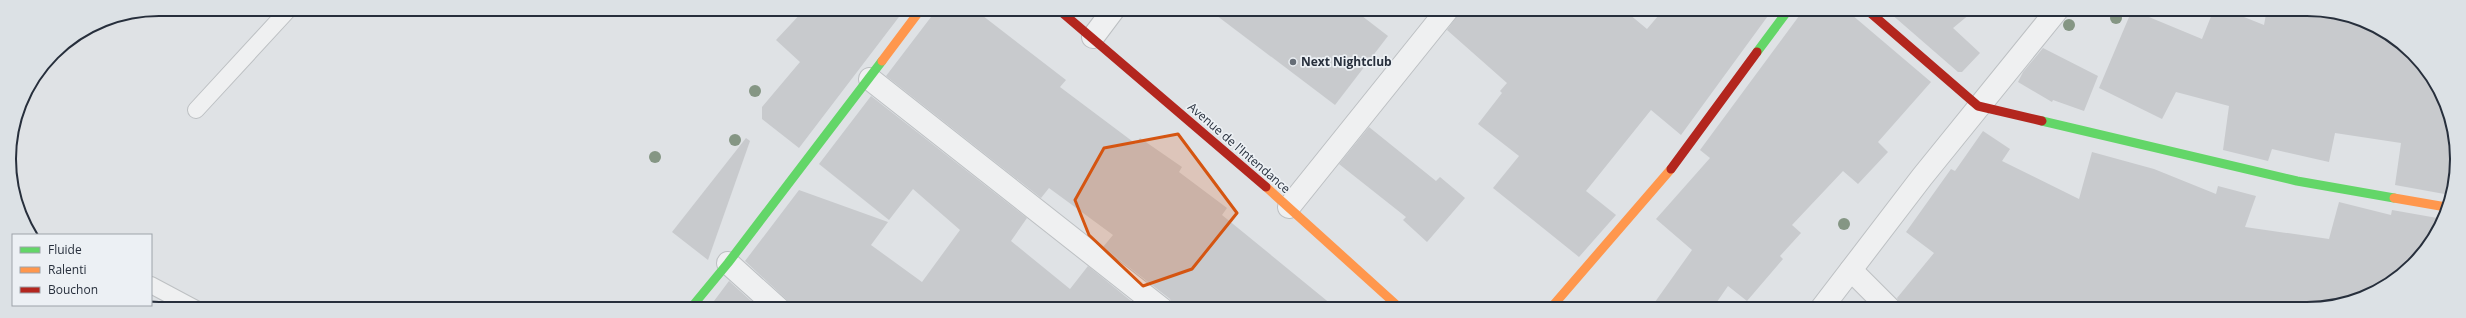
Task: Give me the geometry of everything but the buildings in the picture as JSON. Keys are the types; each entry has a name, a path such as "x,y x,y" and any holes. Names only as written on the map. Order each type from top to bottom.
{"street":[{"path":"696,302 728,264 916,16"},
{"name":"Avenue de l'Intendance","path":"1067,16 1289,207 1387,302"},
{"path":"1093,37 1109,16"},
{"path":"1289,207 1442,16"},
{"path":"1556,302 1666,176 1784,16"},
{"path":"1874,16 1978,106 2297,181 2442,206"},
{"path":"1826,302 1978,106 2052,16"},
{"path":"870,78 1153,302"},
{"path":"728,264 771,302"},
{"path":"1851,270 1883,302"}],"lane":[{"path":"196,110 283,16"},
{"path":"152,286 183,302"}],"highlighted area":[{"path":"1178,134 1237,213 1192,269 1143,286 1089,235 1075,200 1104,148"}],"traffic: fast":[{"path":"1757,52 1784,16"},
{"path":"696,302 728,263 882,61"},
{"path":"2042,121 2297,181 2394,198"}],"traffic: slow":[{"path":"882,61 916,16"},
{"path":"1556,302 1671,169"},
{"path":"1266,187 1393,302"},
{"path":"2394,198 2442,206"}],"traffic: jam":[{"path":"1066,16 1266,187"},
{"path":"1874,16 1978,106 2042,121"},
{"path":"1671,169 1757,52"}],"place":[{"name":"Next Nightclub","path":"1293,62"}]}
